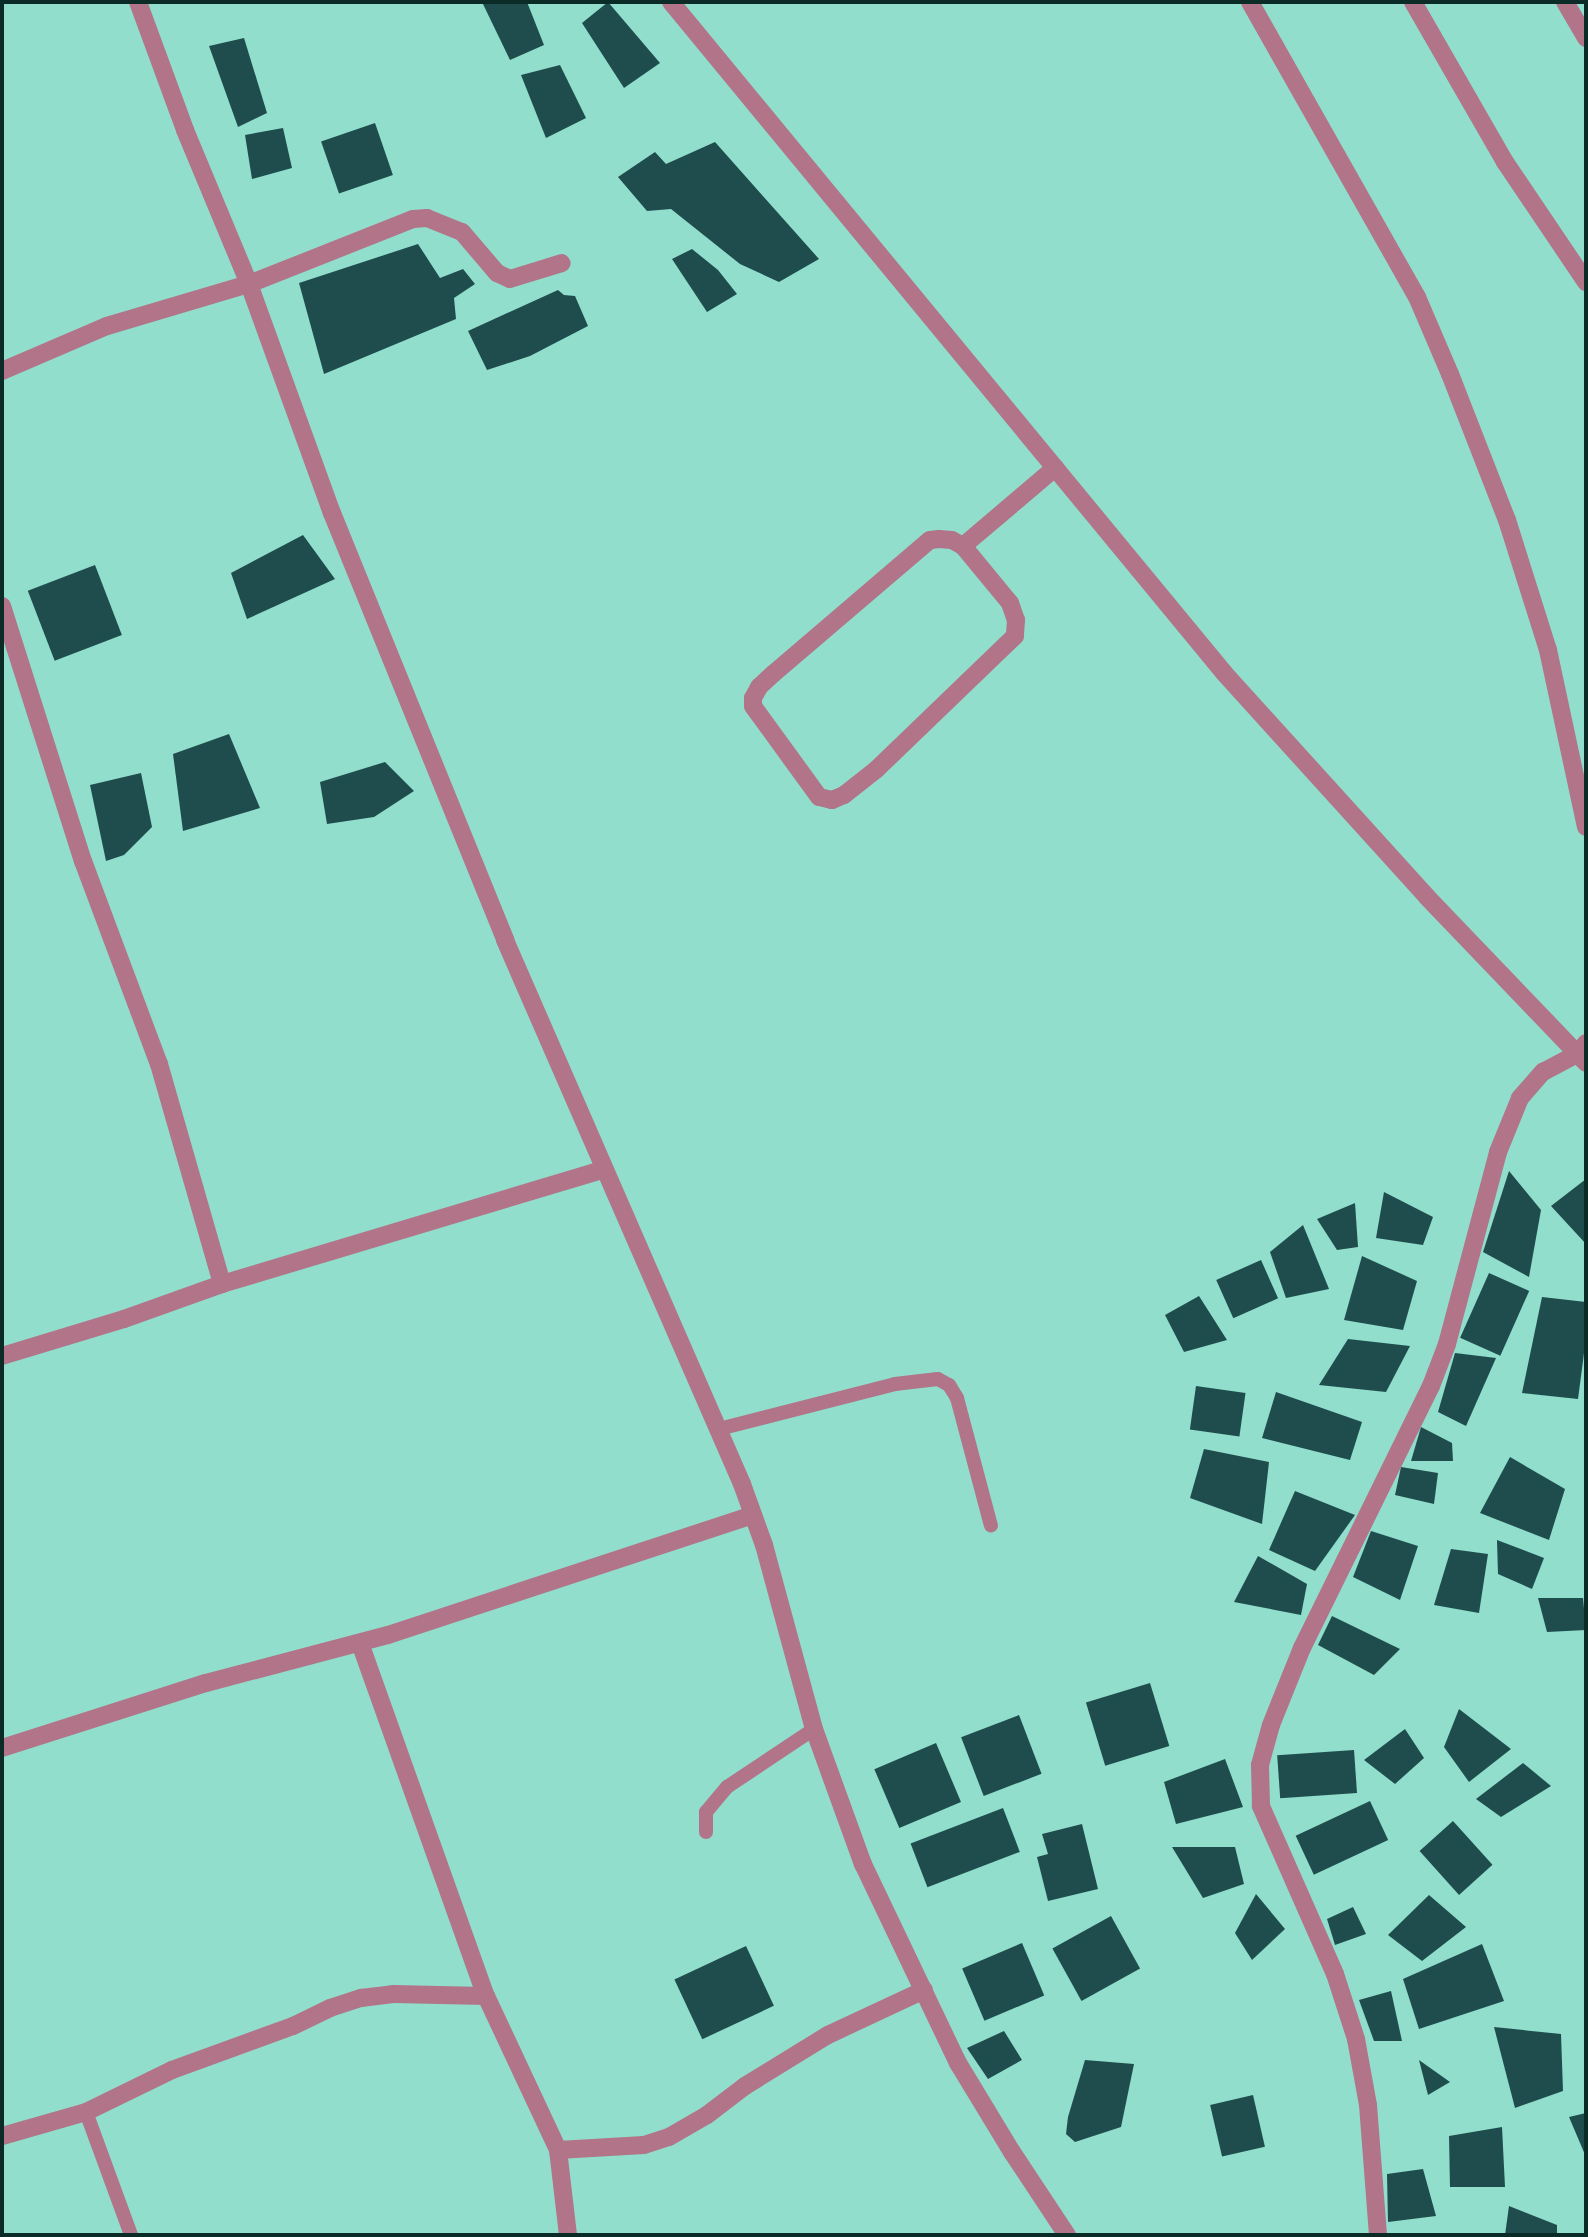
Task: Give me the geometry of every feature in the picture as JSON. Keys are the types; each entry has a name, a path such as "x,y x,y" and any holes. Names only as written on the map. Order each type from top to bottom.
{"street":[{"path":"138,2 185,130 248,285 332,513 505,940 603,1170 719,1429 753,1515 814,1729 863,1864 958,2063 1067,2235"},
{"path":"671,2 1225,674 1427,897 1583,1053 1543,1072 1520,1098 1498,1152 1447,1343 1431,1386 1302,1648 1271,1725 1259,1765 1262,1806 1335,1974 1356,2039 1368,2105 1378,2235"},
{"path":"1250,2 1417,297 1450,374 1507,520 1548,650 1586,827"},
{"path":"1413,2 1505,162 1586,282"},
{"path":"1565,2 1586,38"},
{"path":"2,370 107,326 248,285 414,219 427,218 462,232 497,273 510,279 562,263"},
{"path":"963,546 1055,468"},
{"path":"952,540 963,546 1010,603 1016,620 1015,636 877,769 844,795 832,800 819,797 753,706 753,698 759,687 930,541 952,540"},
{"path":"2,606 83,861 159,1064 222,1284"},
{"path":"2,1356 124,1319 222,1284 603,1170"},
{"path":"2,1748 206,1683 360,1643 753,1515"},
{"path":"360,1643 486,1996 558,2150 568,2235"},
{"path":"558,2150 644,2145 669,2137 828,2035 924,1990"},
{"path":"2,2136 86,2112 183,2065 293,2026 330,2008 361,1998 393,1994 486,1996"}],"lane":[{"path":"719,1429 895,1384 938,1378 949,1385 957,1398 991,1526"},
{"path":"706,1832 706,1812 727,1787 814,1729"},
{"path":"86,2112 131,2235"}],"building":[{"path":"482,2 527,2 544,45 510,60"},
{"path":"608,2 660,63 624,88 582,23"},
{"path":"244,38 267,113 238,127 209,46"},
{"path":"560,65 586,118 546,138 521,75"},
{"path":"375,123 393,175 339,194 321,142"},
{"path":"283,128 292,168 252,179 245,135"},
{"path":"715,142 819,259 779,282 740,264 671,209 647,211 618,177 655,152 666,164"},
{"path":"418,244 440,278 463,269 475,284 454,298 456,319 324,374 299,283"},
{"path":"692,249 718,270 737,294 707,312 672,259"},
{"path":"558,290 564,295 575,296 588,326 530,356 487,370 468,331"},
{"path":"303,535 335,579 247,619 231,573"},
{"path":"95,565 122,635 55,661 28,591"},
{"path":"229,734 260,808 183,831 173,754"},
{"path":"385,762 414,791 374,817 327,824 320,782"},
{"path":"141,773 152,827 124,855 106,861 90,785"},
{"path":"1509,1171 1541,1210 1529,1277 1483,1252"},
{"path":"1586,1179 1586,1244 1551,1206"},
{"path":"1384,1192 1433,1217 1423,1245 1376,1238"},
{"path":"1355,1203 1358,1247 1337,1250 1317,1219"},
{"path":"1303,1225 1329,1289 1286,1298 1270,1252"},
{"path":"1362,1256 1417,1281 1403,1330 1344,1320"},
{"path":"1261,1260 1278,1298 1233,1318 1216,1280"},
{"path":"1489,1273 1529,1291 1500,1356 1460,1338"},
{"path":"1199,1296 1227,1340 1184,1352 1165,1315"},
{"path":"1542,1297 1586,1302 1586,1338 1578,1399 1522,1393"},
{"path":"1348,1339 1410,1346 1386,1392 1319,1385"},
{"path":"1455,1353 1496,1358 1466,1426 1438,1412"},
{"path":"1196,1386 1246,1393 1239,1437 1190,1430"},
{"path":"1276,1392 1362,1422 1350,1460 1262,1438"},
{"path":"1421,1427 1452,1443 1453,1461 1411,1461"},
{"path":"1204,1449 1269,1462 1262,1524 1190,1498"},
{"path":"1510,1457 1565,1489 1549,1540 1480,1513"},
{"path":"1401,1467 1438,1473 1434,1504 1395,1495"},
{"path":"1295,1491 1355,1515 1315,1571 1269,1550"},
{"path":"1371,1531 1418,1546 1400,1600 1353,1577"},
{"path":"1497,1540 1544,1558 1532,1589 1498,1574"},
{"path":"1451,1549 1488,1554 1479,1613 1434,1605"},
{"path":"1258,1556 1307,1584 1301,1615 1234,1602"},
{"path":"1538,1598 1583,1598 1586,1630 1547,1632"},
{"path":"1332,1616 1400,1649 1374,1675 1318,1645"},
{"path":"1150,1683 1169,1746 1105,1766 1086,1703"},
{"path":"1459,1709 1511,1749 1469,1782 1444,1747"},
{"path":"1019,1715 1042,1774 984,1796 961,1737"},
{"path":"1405,1729 1424,1758 1395,1784 1364,1760"},
{"path":"936,1743 961,1802 899,1828 874,1769"},
{"path":"1354,1750 1357,1793 1280,1798 1277,1755"},
{"path":"1225,1759 1243,1807 1176,1824 1164,1782"},
{"path":"1523,1763 1551,1786 1501,1817 1476,1799"},
{"path":"1370,1801 1388,1840 1314,1875 1296,1836"},
{"path":"1003,1808 1020,1852 927,1887 911,1843"},
{"path":"1453,1821 1492,1865 1459,1895 1420,1851"},
{"path":"1082,1824 1098,1889 1048,1901 1037,1857 1048,1854 1042,1834"},
{"path":"1172,1847 1235,1847 1244,1884 1203,1898"},
{"path":"1256,1894 1285,1929 1252,1960 1235,1933"},
{"path":"1429,1895 1466,1927 1422,1961 1388,1935"},
{"path":"1353,1907 1366,1934 1335,1945 1327,1919"},
{"path":"1111,1916 1140,1968 1081,2001 1052,1948"},
{"path":"1022,1943 1044,1995 984,2021 962,1968"},
{"path":"1482,1944 1504,2001 1419,2029 1403,1979"},
{"path":"746,1946 774,2006 702,2039 674,1979"},
{"path":"1391,1991 1402,2041 1374,2041 1359,2000"},
{"path":"1494,2027 1561,2034 1563,2091 1515,2108"},
{"path":"1004,2031 1022,2060 988,2079 967,2048"},
{"path":"1085,2060 1134,2064 1121,2127 1075,2142 1066,2134 1068,2117"},
{"path":"1419,2060 1450,2082 1428,2095"},
{"path":"1253,2095 1265,2147 1222,2157 1210,2105"},
{"path":"1586,2113 1586,2157 1569,2117"},
{"path":"1502,2127 1505,2187 1450,2187 1449,2136"},
{"path":"1423,2169 1436,2216 1388,2222 1387,2174"},
{"path":"1509,2206 1557,2225 1557,2235 1505,2235"}]}
